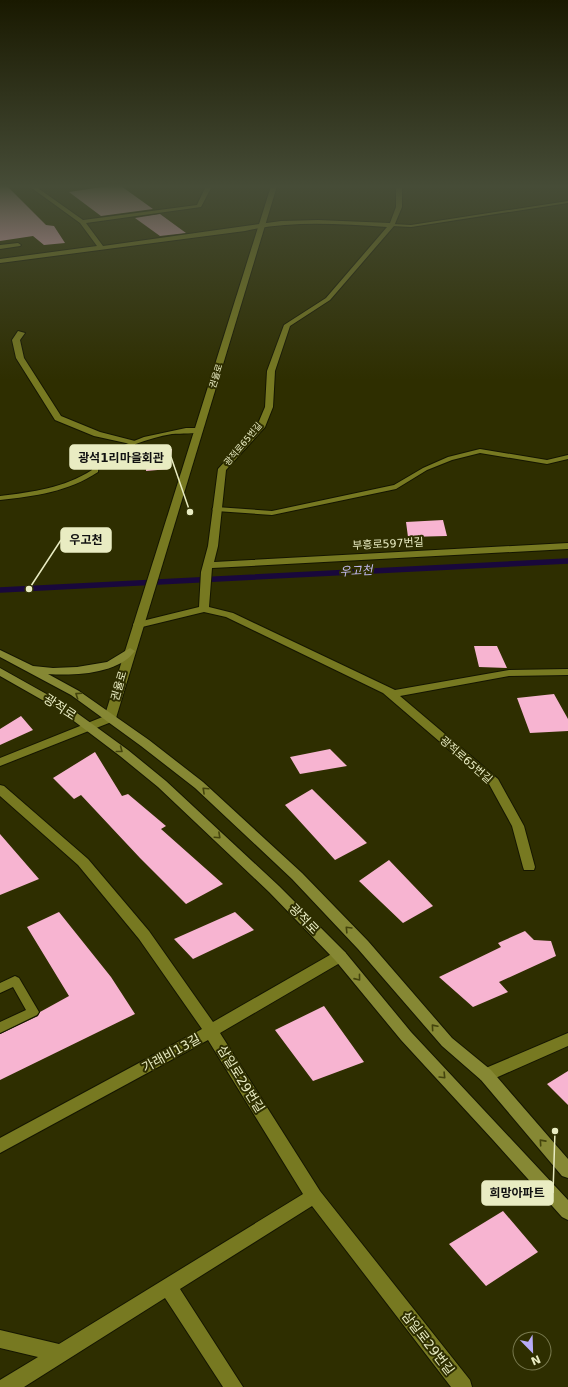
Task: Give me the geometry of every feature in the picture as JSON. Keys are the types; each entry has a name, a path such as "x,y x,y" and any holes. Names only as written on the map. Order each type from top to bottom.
{"main road":[{"path":"19,662 38,670 76,670 100,667 119,661 130,651"},
{"name":"광적로","path":"0,653 75,693 199,785 297,876 364,945 447,1042 486,1075 568,1171"},
{"name":"광적로","path":"0,671 62,707 162,784 274,888 340,956 406,1036 499,1135 568,1212"}],"street":[{"path":"0,261 74,251"},
{"name":"권율로","path":"110,718 255,251"},
{"name":"광적로65번길","path":"204,609 208,568 213,546 216,509 222,469 261,427 269,407 271,371 287,325 328,299 370,251"},
{"path":"21,333 16,340 20,358 58,418 97,434 132,443"},
{"name":"부흥로597번길","path":"208,568 568,546"},
{"name":"광적로65번길","path":"138,625 204,609 230,615 394,694 509,673 568,672"},
{"name":"광적로65번길","path":"388,691 494,782 518,826 529,867"},
{"path":"0,762 110,718"},
{"name":"삼일로29번길","path":"0,789 83,862 144,936 211,1031 314,1196 462,1387"},
{"name":"가래비13길","path":"0,1146 211,1031 340,956"},
{"path":"486,1075 568,1039"},
{"path":"7,1387 314,1196"},
{"path":"168,1287 234,1387"},
{"path":"0,1339 61,1354"}],"lane":[{"path":"0,498 37,494 82,481 96,471 96,458 132,443 179,429 199,430"},
{"path":"216,509 272,513 388,489 396,487 425,469 450,458 480,451 547,462 568,457"},
{"path":"0,988 15,981 33,1012 0,1028"}],"building":[{"path":"172,449 169,469 146,471 148,450"},
{"path":"443,520 447,536 408,537 406,522"},
{"path":"474,646 497,646 507,668 479,667"},
{"path":"554,694 568,719 568,731 530,733 517,698"},
{"path":"21,716 33,730 0,745 0,729"},
{"path":"330,749 347,766 300,774 290,757"},
{"path":"95,752 122,796 128,794 166,826 161,829 223,884 186,904 140,858 81,795 74,799 53,778"},
{"path":"312,789 367,843 335,860 285,805"},
{"path":"0,834 39,879 0,895"},
{"path":"389,860 433,906 403,923 359,881"},
{"path":"59,912 111,977 135,1014 0,1080 0,1034 38,1016 40,1012 69,996 27,927"},
{"path":"235,912 254,930 193,959 174,939"},
{"path":"525,931 534,940 551,941 556,956 499,982 508,992 473,1007 439,977 501,947 498,943"},
{"path":"324,1006 364,1062 313,1081 275,1030"},
{"path":"568,1071 568,1105 547,1084"},
{"path":"503,1211 538,1252 486,1286 449,1244"}],"waterway":[{"name":"우고천","path":"0,590 568,561"}],"place":[{"name":"광석1리마을회관","path":"190,512"},
{"name":"우고천","path":"29,589"},
{"name":"희망아파트","path":"555,1131"}]}
